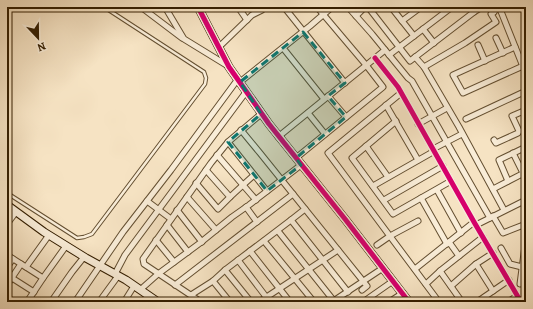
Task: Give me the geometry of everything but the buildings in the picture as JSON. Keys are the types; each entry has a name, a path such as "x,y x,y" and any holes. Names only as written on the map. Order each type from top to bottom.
{"street":[{"path":"141,7 184,39 229,67"},
{"path":"165,7 184,39"},
{"path":"198,7 229,67 261,114 409,302"},
{"path":"238,7 247,20"},
{"path":"219,47 252,15 262,10 264,7"},
{"path":"284,7 344,82"},
{"path":"296,158 383,87 317,7"},
{"path":"75,302 123,232 239,81 283,48 332,7"},
{"path":"348,7 412,81 491,217 503,233 526,224"},
{"path":"356,16 366,7 400,46 410,61 482,7"},
{"path":"392,7 414,36"},
{"path":"402,21 421,7"},
{"path":"389,55 452,7"},
{"path":"470,7 474,12"},
{"path":"424,68 496,22 492,14 493,9 488,7"},
{"path":"503,7 500,9 526,74"},
{"path":"423,29 434,43"},
{"path":"496,38 503,52"},
{"path":"478,45 485,61"},
{"path":"515,47 453,75 463,93 523,66"},
{"path":"283,48 326,97 346,117"},
{"path":"278,137 385,50"},
{"path":"415,57 424,68 504,210"},
{"path":"375,58 398,87 521,302"},
{"path":"466,119 526,91"},
{"path":"99,302 116,275 125,255 246,92"},
{"path":"401,93 328,153 439,302"},
{"path":"386,105 418,160"},
{"path":"418,124 447,108"},
{"path":"494,140 496,143 518,133 519,131 512,116 526,110"},
{"path":"308,113 325,134"},
{"path":"201,302 144,264 143,259 217,155 228,142 261,114"},
{"path":"396,121 352,158 393,214 451,182"},
{"path":"241,130 367,286 362,290"},
{"path":"373,186 462,134"},
{"path":"228,142 267,191"},
{"path":"366,146 388,177"},
{"path":"508,181 498,160 526,147"},
{"path":"493,189 508,181 525,175 513,153"},
{"path":"217,155 256,200"},
{"path":"124,302 137,288 202,242 232,217 301,165"},
{"path":"384,200 443,166"},
{"path":"206,170 230,198"},
{"path":"196,183 218,209 254,175"},
{"path":"437,190 461,233"},
{"path":"175,285 293,194"},
{"path":"187,197 216,230"},
{"path":"421,198 448,243 459,256"},
{"path":"415,269 461,233 476,224 526,200"},
{"path":"147,201 171,219"},
{"path":"7,205 66,246 137,288 148,299 158,302"},
{"path":"246,207 257,222"},
{"path":"191,295 213,281 238,260 278,231 305,208"},
{"path":"177,210 202,242"},
{"path":"7,224 16,212"},
{"path":"291,220 348,292"},
{"path":"377,245 418,221"},
{"path":"167,225 188,252"},
{"path":"278,231 333,301 383,268"},
{"path":"7,285 49,235"},
{"path":"426,284 483,237"},
{"path":"520,284 524,267 526,238"},
{"path":"156,240 174,262"},
{"path":"264,241 314,302"},
{"path":"27,302 66,246"},
{"path":"501,248 510,264 524,267"},
{"path":"259,302 338,250"},
{"path":"250,251 290,302"},
{"path":"451,286 476,264 493,253"},
{"path":"7,255 43,278"},
{"path":"51,302 84,257"},
{"path":"7,267 13,259"},
{"path":"238,260 270,302"},
{"path":"476,264 493,291"},
{"path":"225,270 251,302"},
{"path":"440,271 462,302"},
{"path":"12,278 34,292"},
{"path":"477,302 508,280"},
{"path":"213,281 224,300 230,302"},
{"path":"363,302 393,281"},
{"path":"389,302 402,293"},
{"path":"508,302 517,296"},
{"path":"7,297 14,302"},
{"path":"485,297 488,302"}],"lane":[{"path":"7,193 77,238 84,238 92,234 204,84 206,78 204,72 104,7"}],"highlighted area":[{"path":"303,32 345,83 328,96 346,117 296,158 301,165 267,191 228,142 261,114 240,82"}],"cycle path":[{"path":"198,7 229,67 269,124 409,302"},
{"path":"375,58 398,87 521,302"}]}
